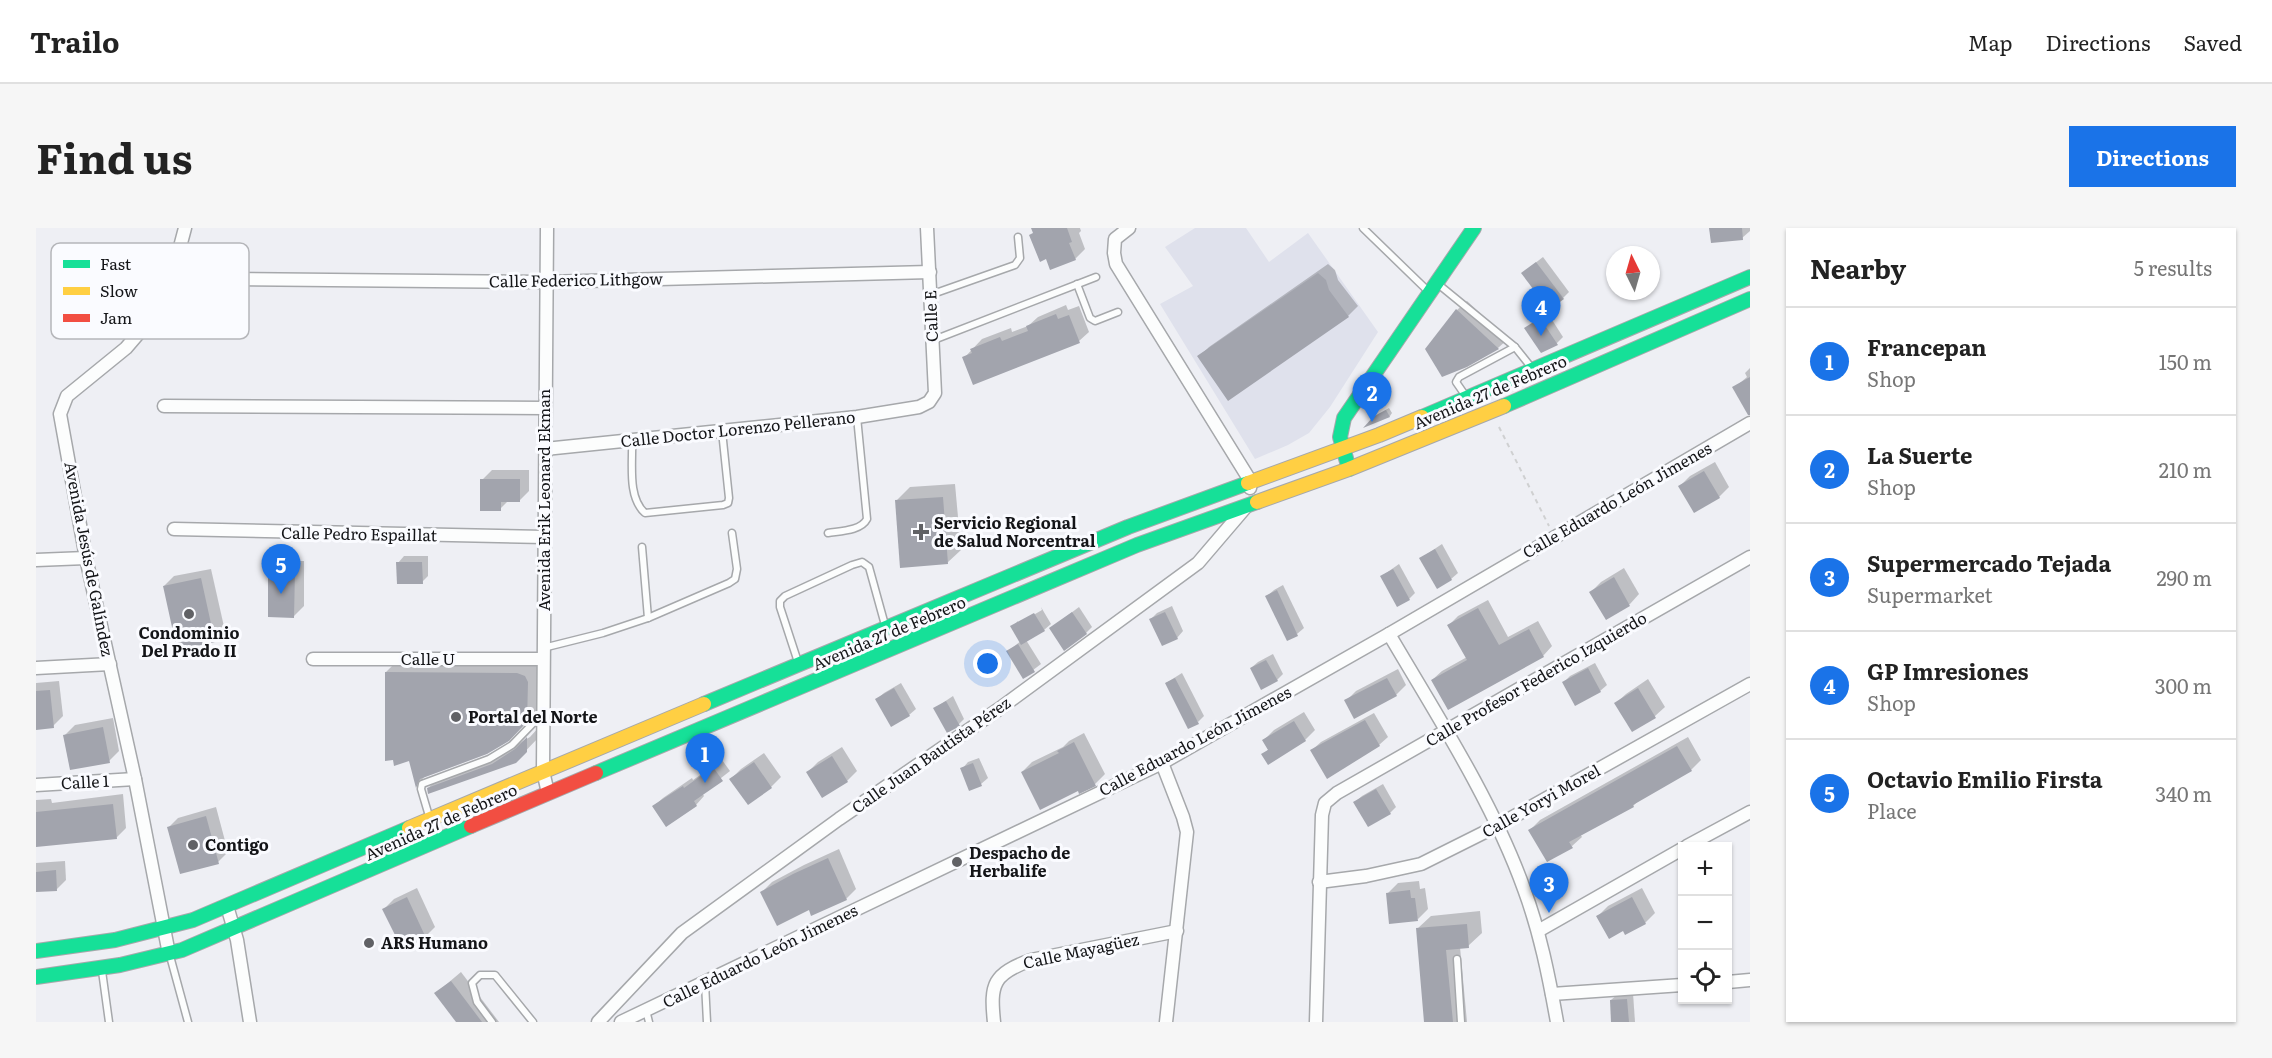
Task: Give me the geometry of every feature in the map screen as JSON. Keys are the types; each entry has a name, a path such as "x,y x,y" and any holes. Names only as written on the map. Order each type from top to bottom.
{"main road":[{"path":"1349,469 1341,449 1340,426 1344,418 1473,228"},
{"name":"Avenida 27 de Febrero","path":"36,951 89,946 164,929 227,906 543,771 1128,527 1341,449 1750,278"},
{"name":"Avenida 27 de Febrero","path":"36,977 102,970 169,954 235,930 548,794 1137,545 1246,508 1349,469 1491,411 1750,299"}],"street":[{"name":"Avenida Jesús de Galíndez","path":"181,243 185,228"},
{"name":"Avenida Erik Leonard Ekman","path":"547,228 543,771 548,794"},
{"name":"Calle E","path":"927,228 935,393 929,402"},
{"path":"1129,228 1115,239 1116,264 1251,482 1246,508"},
{"name":"Calle Federico Lithgow","path":"249,279 546,282 930,272"},
{"name":"Avenida Jesús de Galíndez","path":"134,339 126,348 67,396 60,414 86,558 135,779 169,954"},
{"name":"Calle Doctor Lorenzo Pellerano","path":"545,449 857,417 919,407 929,402"},
{"path":"164,405 545,408"},
{"name":"Calle Eduardo León Jimenes","path":"621,1022 648,1016 705,982 1162,763 1389,634 1750,423"},
{"name":"Calle Juan Bautista Pérez","path":"598,1022 682,933 771,867 999,709 1198,563 1246,508"},
{"name":"Calle Pedro Espaillat","path":"174,529 544,537"},
{"name":"Calle Profesor Federico Izquierdo","path":"1319,882 1322,815 1325,803 1336,793 1750,557"},
{"path":"36,560 86,558"},
{"path":"1389,634 1497,826 1523,887 1538,931 1556,1022"},
{"name":"Calle U","path":"313,659 543,654"},
{"path":"36,668 110,664"},
{"name":"Calle Yoryi Morel","path":"1319,882 1366,876 1421,864 1497,826 1750,684"},
{"path":"1162,763 1184,817 1186,832 1166,1022"},
{"name":"Calle 1","path":"36,785 135,779"},
{"path":"1694,842 1750,812"},
{"path":"1538,931 1678,852"},
{"path":"1316,1022 1319,882"},
{"path":"227,906 235,930 250,1022"},
{"name":"Calle Mayagüez","path":"994,1022 991,996 995,982 1004,972 1016,965 1177,931"},
{"path":"1732,982 1750,980"},
{"path":"1552,994 1678,985"}],"lane":[{"path":"1363,228 1433,287 1515,347 1533,370"},
{"path":"930,295 1015,265 1020,258 1018,237"},
{"path":"931,341 1096,277"},
{"path":"1077,284 1090,318 1095,321 1118,312"},
{"path":"1467,398 1456,382 1459,377 1515,347"},
{"path":"828,533 857,528 867,519 857,417"},
{"path":"632,440 634,494 637,506 645,513 723,505 728,503 729,498 722,430"},
{"path":"543,654 648,618 735,579 732,532"},
{"path":"642,547 648,618"},
{"path":"799,664 780,601 785,596 852,565 862,562 869,567 886,628"},
{"path":"430,820 421,789 422,784 489,759 512,746 543,713"},
{"path":"169,954 188,1022"},
{"path":"1458,959 1461,1022"},
{"path":"102,970 109,1022"},
{"path":"492,1022 477,1002 472,983 480,975 495,975 533,1022"},
{"path":"705,982 706,1022"}],"path":[{"path":"1491,411 1555,537"}],"shaded area":[{"path":"1195,228 1246,228 1269,262 1308,233 1378,332 1330,407 1309,433 1255,459 1160,304 1193,286 1165,247"}],"building":[{"path":"1031,228 1067,228 1072,242 1069,243 1076,260 1050,270 1046,259 1040,262 1029,235 1033,233"},
{"path":"1709,228 1742,228 1743,240 1711,243"},
{"path":"1536,262 1564,299 1549,310 1521,273"},
{"path":"1318,273 1326,280 1329,290 1349,317 1228,401 1197,356"},
{"path":"1456,309 1499,349 1467,367 1442,377 1425,349"},
{"path":"1056,314 1058,319 1069,315 1080,343 973,385 962,357 972,353 970,349 1000,337 1002,341 1028,331 1026,326"},
{"path":"1540,318 1558,345 1541,353 1524,328"},
{"path":"1750,377 1750,415 1748,415 1732,387"},
{"path":"1386,410 1390,417 1363,428 1373,417"},
{"path":"1704,471 1720,498 1694,513 1678,486"},
{"path":"480,479 520,479 520,502 501,502 501,511 480,511"},
{"name":"Servicio Regional de Salud Norcentral","path":"943,497 948,564 900,568 895,500"},
{"path":"1435,549 1452,580 1437,589 1419,558"},
{"path":"396,562 422,562 423,584 397,584"},
{"path":"1393,569 1410,600 1397,607 1380,576"},
{"path":"268,570 295,570 294,618 268,617"},
{"path":"1614,577 1630,606 1606,620 1589,592"},
{"name":"Condominio Del Prado II","path":"201,578 215,642 177,650 163,586"},
{"path":"1277,590 1298,636 1287,641 1265,596"},
{"path":"1478,608 1499,645 1529,629 1544,657 1448,710 1431,680 1467,660 1447,625"},
{"path":"1072,612 1087,634 1064,651 1049,628"},
{"path":"1165,612 1178,639 1162,646 1149,619"},
{"path":"1034,613 1045,631 1021,645 1010,626"},
{"path":"1018,644 1035,672 1023,679 1006,651"},
{"path":"1266,660 1278,681 1261,690 1250,668"},
{"path":"1588,668 1601,692 1575,706 1562,682"},
{"name":"Portal del Norte","path":"385,672 517,673 525,676 528,682 527,722 509,741 487,754 420,779 416,788 409,761 394,766 393,760 385,761"},
{"path":"1175,678 1199,724 1188,729 1165,683"},
{"path":"1387,678 1397,696 1354,719 1344,700"},
{"path":"894,688 910,716 891,727 875,699"},
{"path":"1638,688 1656,718 1632,732 1614,703"},
{"path":"50,690 54,728 36,730 36,691"},
{"path":"946,701 960,726 947,733 933,708"},
{"path":"1365,720 1380,746 1327,779 1310,750"},
{"path":"1294,721 1306,741 1268,765 1261,754 1268,750 1262,740"},
{"path":"103,727 110,763 70,770 63,735"},
{"path":"527,737 527,752 516,763 428,794 427,788 492,764 515,749"},
{"path":"1074,742 1096,786 1079,794 1078,791 1040,810 1021,772 1059,753 1057,751"},
{"path":"1677,746 1692,771 1633,805 1634,807 1569,842 1573,848 1547,862 1528,830"},
{"path":"832,756 848,782 822,798 806,772"},
{"path":"754,762 772,788 748,805 729,779"},
{"path":"973,763 982,786 969,791 960,768"},
{"path":"713,767 723,781 694,801 697,806 666,827 652,806 683,786 684,788"},
{"path":"1376,789 1391,814 1368,827 1353,802"},
{"path":"113,804 117,839 36,847 36,812"},
{"name":"Contigo","path":"206,816 219,864 180,874 167,827"},
{"path":"828,858 847,900 811,916 809,910 777,926 760,892"},
{"path":"56,870 57,891 36,892 36,872"},
{"path":"1410,890 1411,898 1415,898 1418,921 1389,924 1386,893"},
{"path":"407,897 426,938 402,949 382,909"},
{"path":"1632,897 1646,924 1625,935 1623,931 1609,939 1596,916"},
{"path":"1467,924 1469,948 1446,950 1453,1022 1424,1022 1416,928"},
{"path":"451,981 482,1022 456,1022 434,993"},
{"path":"1627,999 1629,1022 1611,1022 1610,1000"}],"traffic: fast":[{"path":"1349,469 1340,437 1344,418 1474,228"},
{"path":"1422,417 1750,277"},
{"path":"1504,406 1750,299"},
{"path":"704,704 1128,527 1248,483"},
{"path":"596,773 1137,545 1257,502"},
{"path":"36,977 120,965 182,950 471,826"},
{"path":"36,951 115,940 193,920 409,828"}],"traffic: slow":[{"path":"1257,502 1349,469 1504,406"},
{"path":"1248,483 1422,417"},
{"path":"409,828 704,704"}],"traffic: jam":[{"path":"471,826 596,773"}],"place":[{"name":"GP Imresiones","path":"1541,336"},
{"name":"La Suerte","path":"1372,422"},
{"name":"Servicio Regional de Salud Norcentral","path":"921,532"},
{"name":"Octavio Emilio Firsta","path":"281,594"},
{"name":"Condominio Del Prado II","path":"189,614"},
{"name":"Portal del Norte","path":"456,717"},
{"name":"Francepan","path":"705,783"},
{"name":"Contigo","path":"193,845"},
{"name":"Despacho de Herbalife","path":"957,862"},
{"name":"Supermercado Tejada","path":"1549,913"},
{"name":"ARS Humano","path":"369,943"}]}
